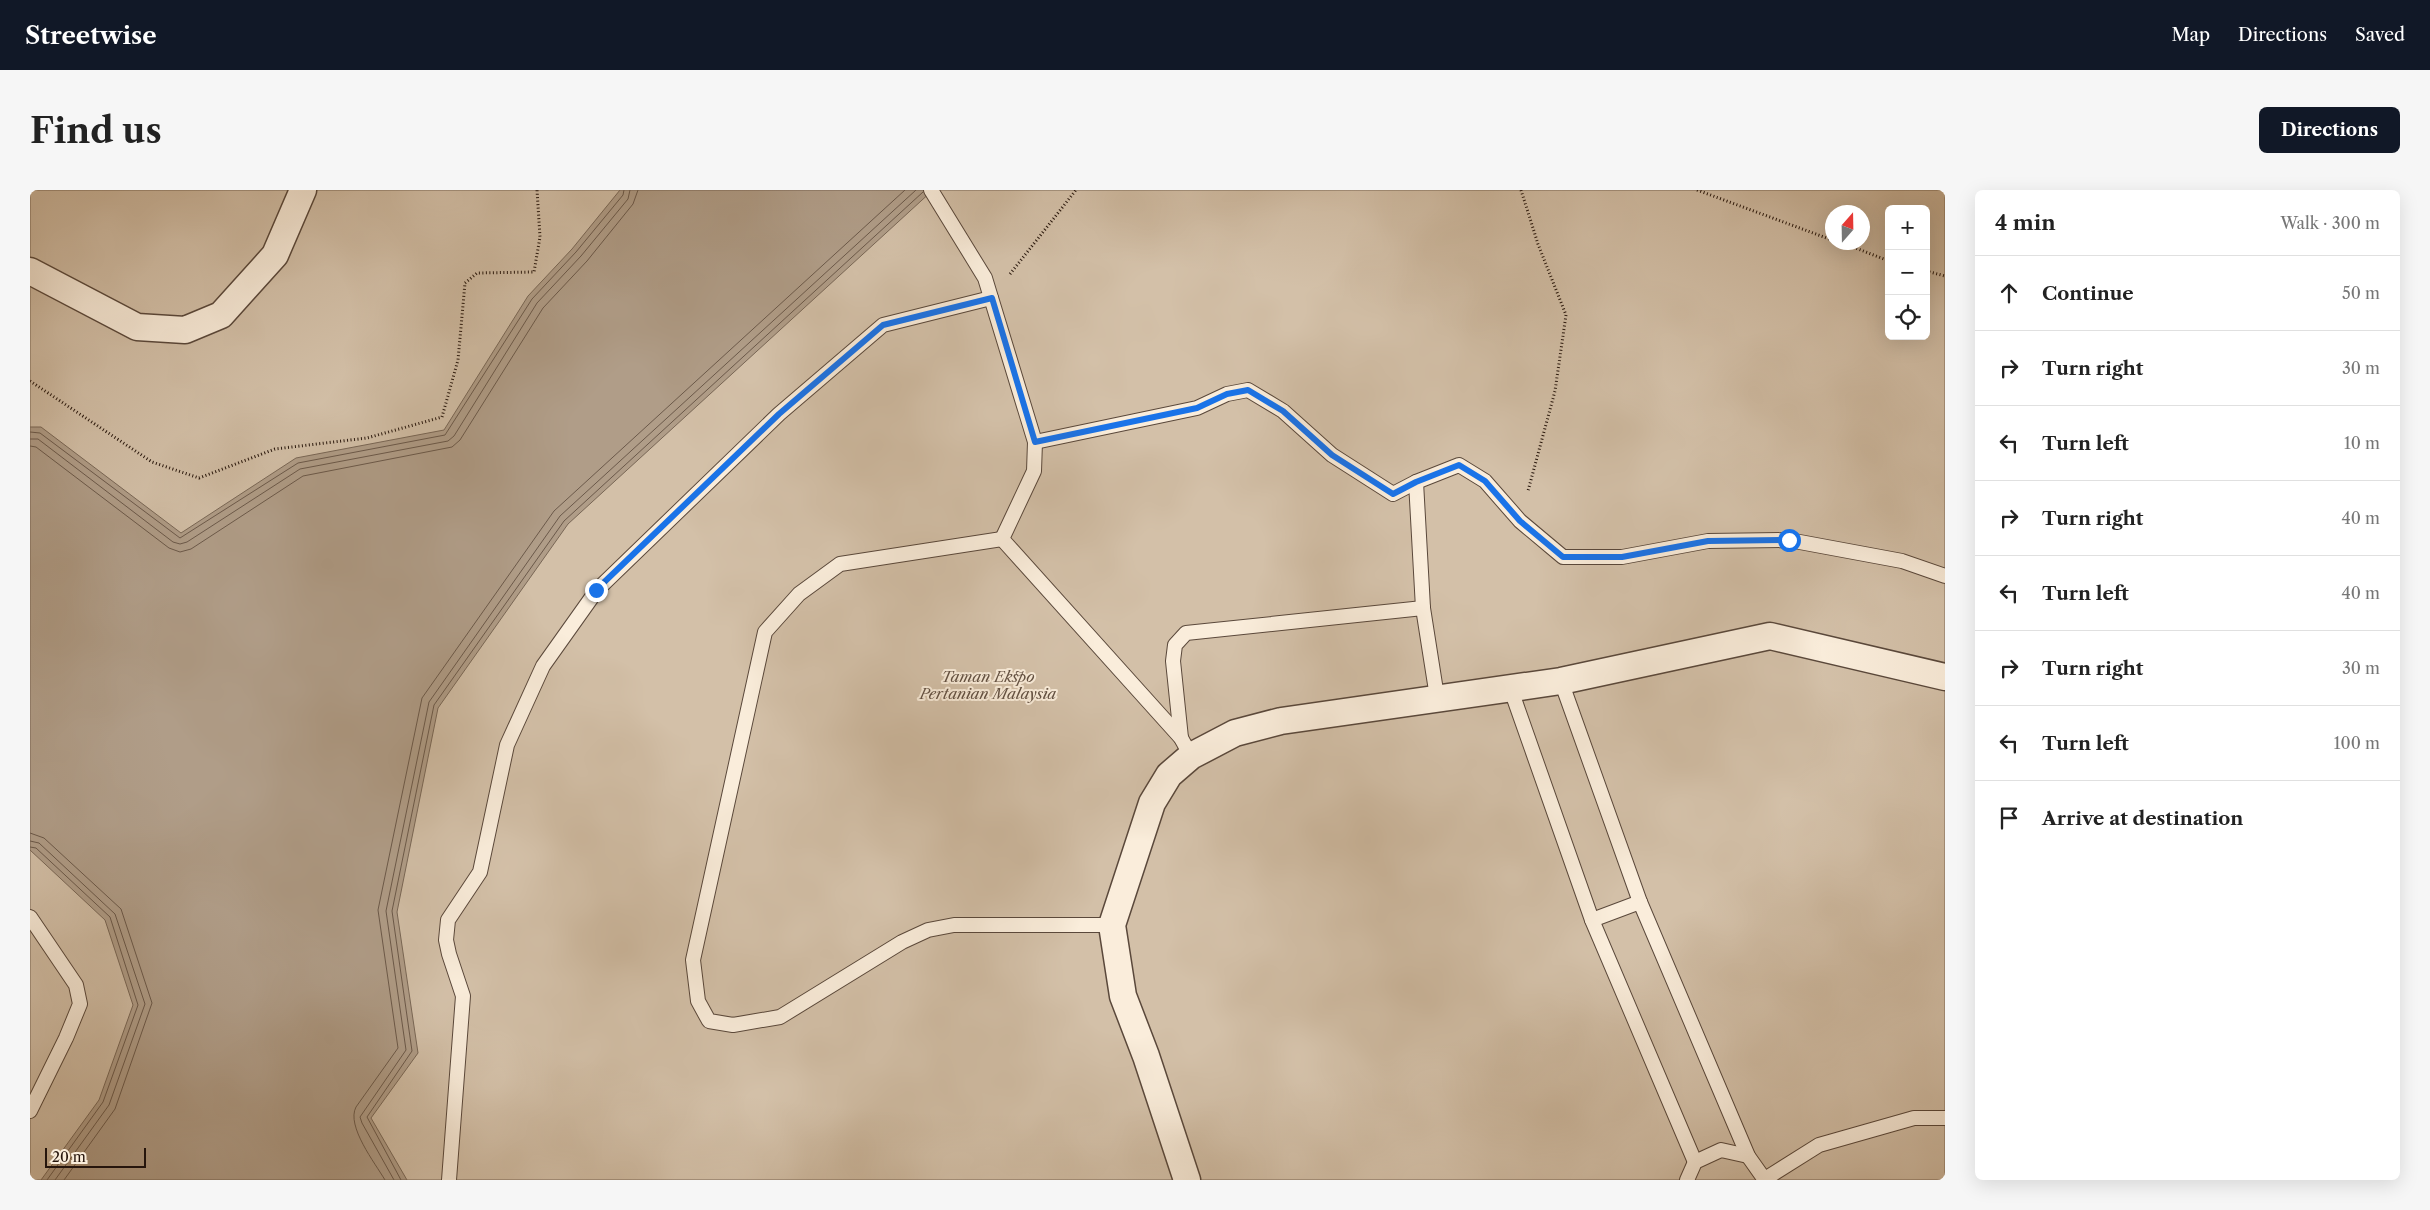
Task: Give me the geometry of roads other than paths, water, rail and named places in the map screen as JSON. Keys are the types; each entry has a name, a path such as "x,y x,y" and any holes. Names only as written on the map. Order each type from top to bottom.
{"street":[{"path":"30,271 137,327 185,330 220,315 275,255 303,190"},
{"path":"1187,1180 1124,996 1112,925 1152,803 1186,747 1281,721 1437,697 1561,681 1770,636 1945,677"}],"lane":[{"path":"931,190 985,278 1035,442 1034,471 1002,539"},
{"path":"450,1180 463,996 446,940 448,920 480,872 507,745 544,666 596,590 779,414 883,325 992,298"},
{"path":"1035,442 1197,408 1227,394 1248,390 1283,411 1332,455 1393,494 1416,482 1459,465 1485,481 1520,521 1563,557 1622,557 1708,541 1789,540 1902,561 1945,576"},
{"path":"1416,482 1423,608 1437,697"},
{"path":"1002,539 1186,747"},
{"path":"1002,539 840,564 799,594 765,632 693,960 698,1002 709,1021 733,1025 770,1019 780,1017 902,942 928,930 954,925 1112,925"},
{"path":"1186,747 1173,661 1175,645 1186,633 1423,608"},
{"path":"1561,681 1640,902 1748,1156 1765,1180 1820,1145 1914,1118 1945,1118"},
{"path":"1510,688 1592,920 1695,1162"},
{"path":"1592,920 1640,902"},
{"path":"30,916 76,985 80,1004 66,1038 30,1111"},
{"path":"1687,1180 1695,1162 1721,1150 1748,1156"}],"water":[{"path":"620,190 933,190 568,524 438,708 397,912 418,1053 371,1118 407,1180 41,1180 99,1100 133,1005 105,920 30,850 30,427 41,427 181,533 296,458 444,430 528,296 572,249"}],"park label":[{"name":"Taman Ekspo Pertanian Malaysia","path":"988,684"}]}
